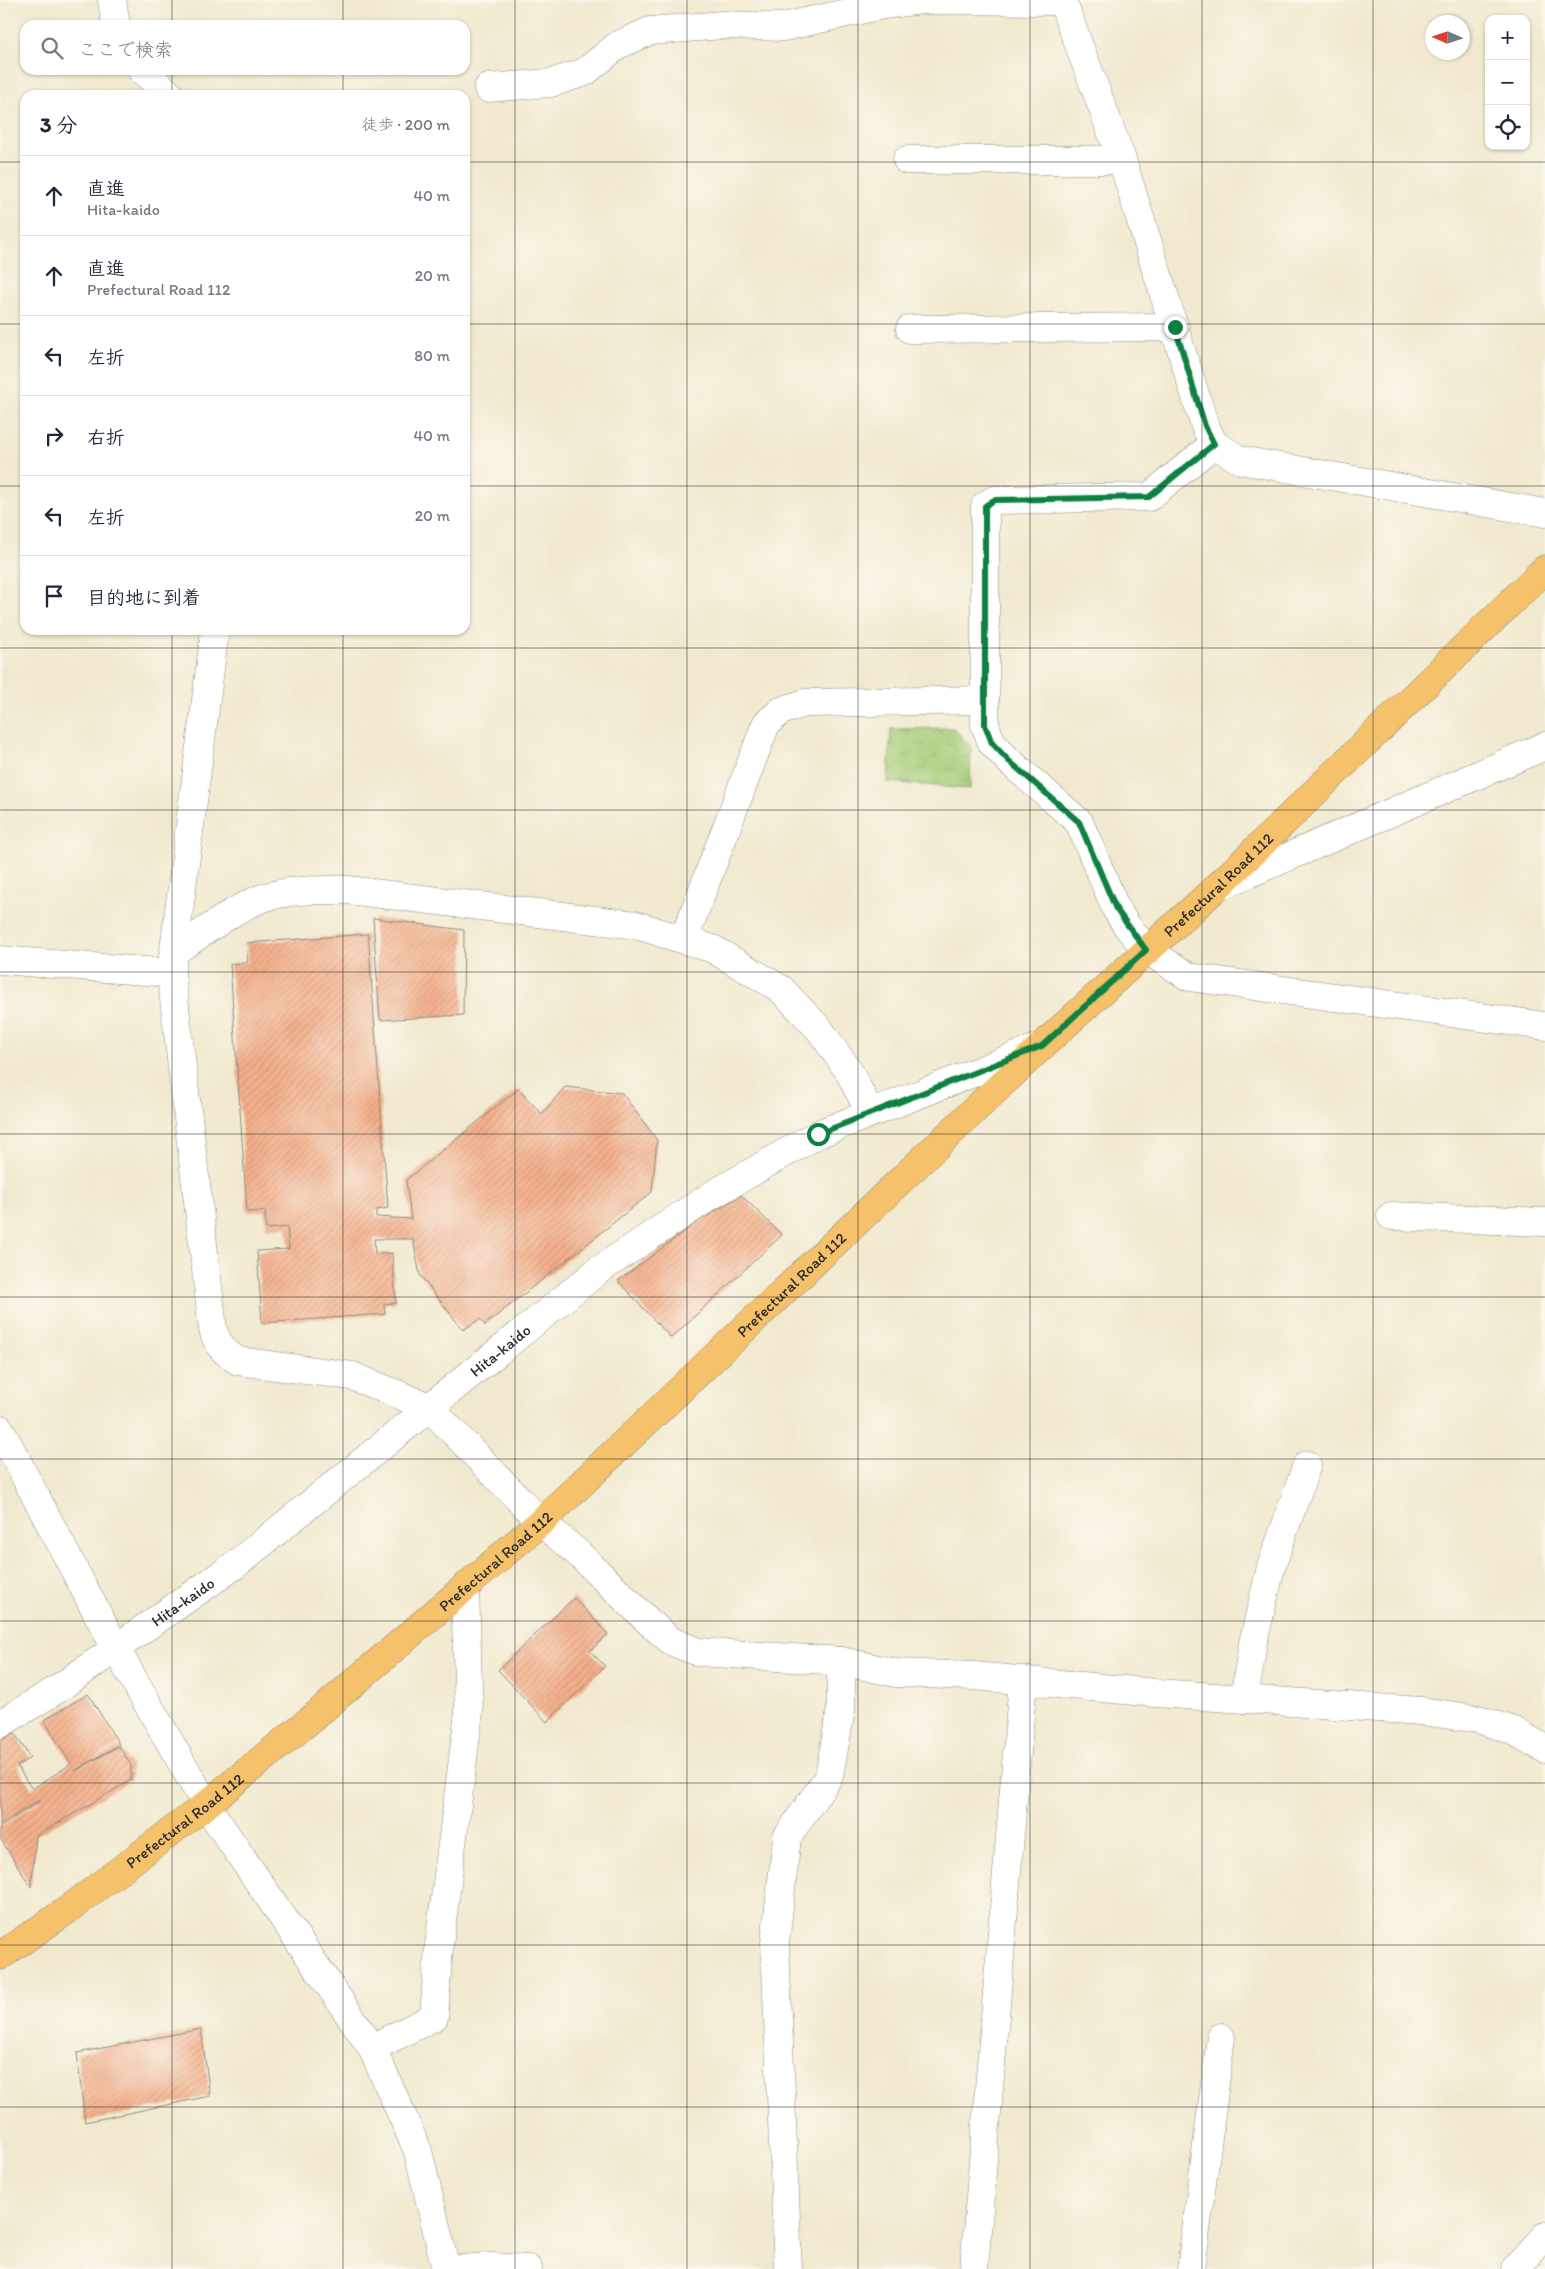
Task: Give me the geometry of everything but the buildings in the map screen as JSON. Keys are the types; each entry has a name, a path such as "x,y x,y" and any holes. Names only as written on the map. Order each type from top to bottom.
{"main road":[{"name":"Prefectural Road 112","path":"0,1956 66,1911 206,1805 465,1590 541,1522 1042,1046 1217,887 1545,569"}],"street":[{"path":"112,0 115,20"},
{"path":"488,88 551,83 585,72 618,45 650,31 722,25 783,27 883,5 921,0 1062,1 1122,160 1205,426 1214,444 1240,460 1545,513"},
{"path":"148,75 164,90"},
{"path":"907,160 1122,160"},
{"path":"910,329 1175,327"},
{"path":"1214,444 1149,497 994,500 985,506 985,725 992,743 1009,761 1079,822 1116,909 1146,950 1189,977 1545,1026"},
{"path":"214,635 173,962 213,1329 216,1342 225,1352 238,1361 352,1376 428,1407 541,1522 580,1555 671,1641 698,1652 841,1661 896,1673 1023,1680 1244,1699 1421,1711 1478,1719 1514,1731 1545,1748"},
{"path":"684,939 766,724 781,712 805,703 985,700"},
{"path":"1217,887 1545,746"},
{"path":"0,960 173,962 229,916 260,900 290,892 322,890 348,890 636,925 713,949 781,989 825,1038 848,1070 870,1112"},
{"name":"Hita-kaido","path":"0,1724 56,1690 235,1565 599,1270 704,1200 818,1134 1042,1046"},
{"path":"1391,1216 1545,1222"},
{"path":"0,1429 115,1647 206,1805 372,2048 418,2151 446,2269"},
{"path":"1244,1699 1253,1644 1271,1567 1307,1465"},
{"path":"372,2048 434,2017 439,1945 469,1712 465,1590"},
{"path":"788,2269 775,1943 786,1837 829,1776 841,1710 841,1661"},
{"path":"974,2269 1023,1680"},
{"path":"1192,2269 1221,2037"},
{"path":"1515,2269 1545,2236"},
{"path":"460,2269 493,2267 528,2269"}],"green space":[{"path":"953,728 971,747 970,789 888,782 891,729"}],"route":[{"path":"818,1134 1042,1046 1146,950 1116,909 1079,822 1009,761 992,743 985,725 985,506 994,500 1149,497 1214,444 1205,426 1175,327"}]}
